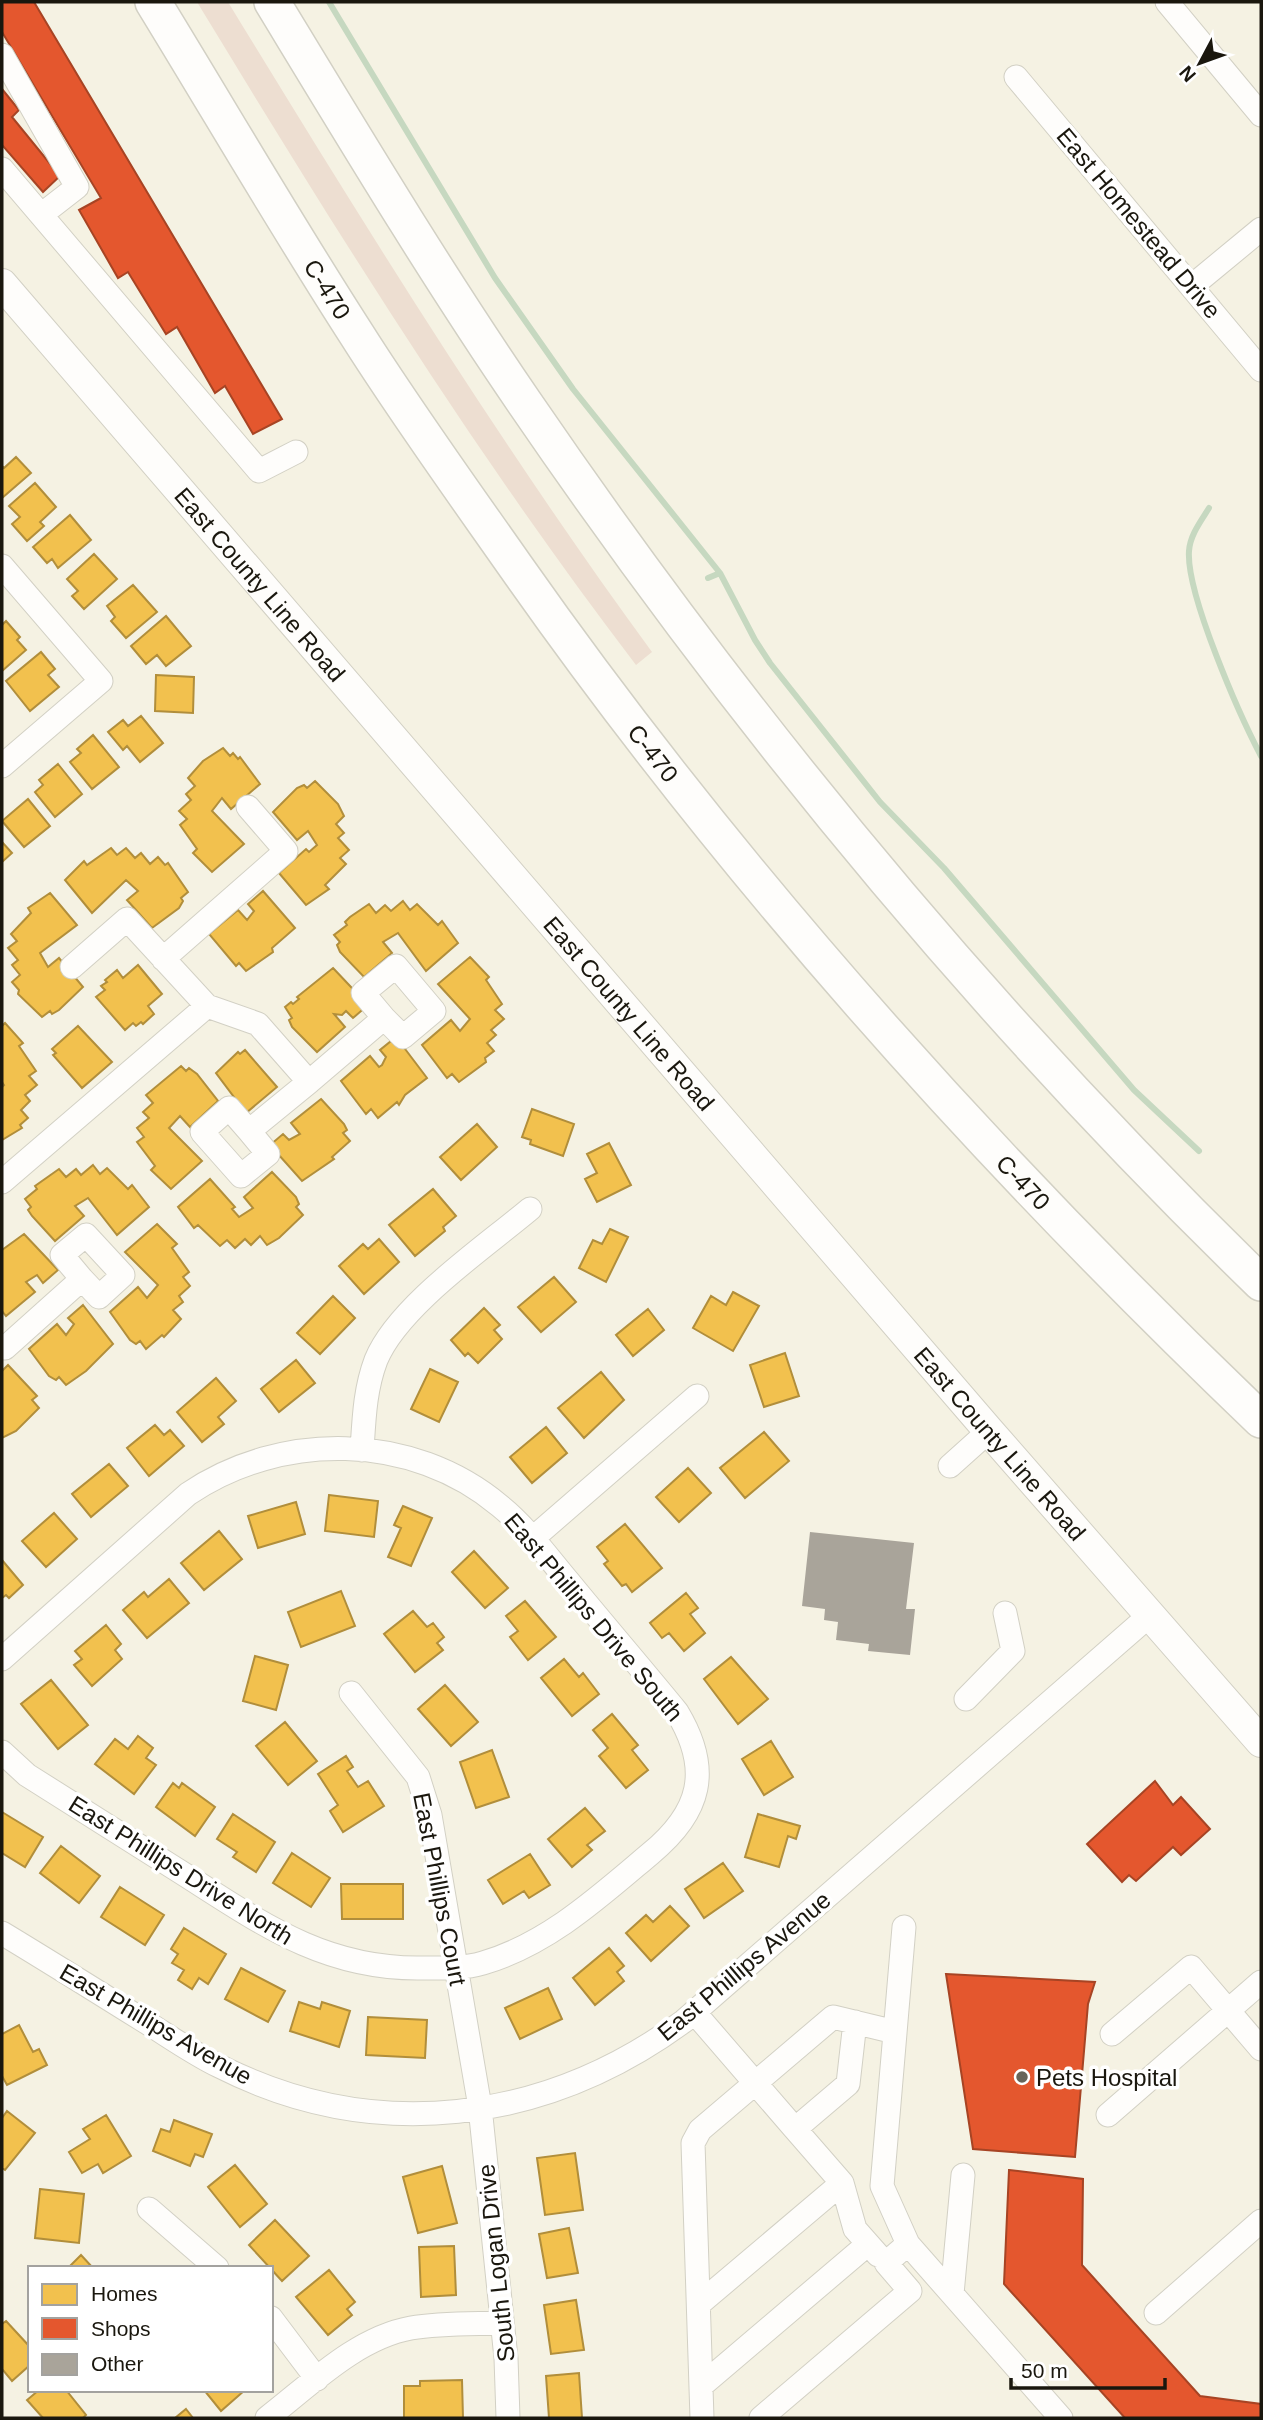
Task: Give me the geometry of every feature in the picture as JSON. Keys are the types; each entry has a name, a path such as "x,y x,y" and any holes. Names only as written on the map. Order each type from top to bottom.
{"highway":[{"name":"C-470","path":"153,2 357,336 517,569 620,708 752,876 884,1031 995,1153 1163,1325 1261,1420"},
{"path":"272,2 399,211 502,369 708,656 902,899 1016,1028 1261,1283"},
{"path":"1128,1147 1179,1175 1261,1256"},
{"path":"1163,1325 1171,1350 1261,1440"}],"main road":[{"name":"East County Line Road","path":"2,284 989,1431 1261,1742"}],"street":[{"path":"1167,2 1261,115"},
{"path":"2,55 77,187 41,215"},
{"name":"East Homestead Drive","path":"1016,76 1261,370"},
{"path":"2,169 259,471 296,452"},
{"path":"1192,286 1261,229"},
{"path":"2,565 101,681 2,765"},
{"path":"163,959 285,851 248,807"},
{"path":"72,967 127,919 207,1006 258,1024 309,1082"},
{"path":"2,1182 207,1006"},
{"path":"249,1131 384,1018"},
{"path":"362,1450 364,1399 387,1338 417,1304 530,1209"},
{"path":"3,1348 82,1279"},
{"path":"533,1539 697,1395"},
{"path":"950,1466 989,1431"},
{"name":"East Phillips Drive South","path":"2,1659 188,1494 212,1478 274,1455 309,1449 386,1453 448,1472 501,1506 533,1539 677,1712 692,1735 697,1755 696,1789 684,1821 666,1841 581,1913 547,1934 483,1963 455,1968"},
{"path":"967,1699 1013,1651 1005,1613"},
{"name":"East Phillips Avenue","path":"2,1933 218,2066 272,2090 343,2108 394,2114 431,2114 546,2094 615,2067 656,2042 694,2012 1150,1615"},
{"name":"East Phillips Court","path":"351,1693 418,1777 430,1815 480,2107"},
{"name":"East Phillips Drive North","path":"2,1752 27,1775 279,1934 349,1962 384,1968 455,1968"},
{"path":"904,1927 882,2186 908,2244 1061,2418"},
{"path":"1112,2035 1191,1967 1261,2049"},
{"path":"1108,2115 1261,1982"},
{"path":"694,2012 842,2183 855,2229 910,2291 761,2418"},
{"path":"702,2418 693,2143 700,2130 834,2017 895,2032"},
{"path":"796,2129 848,2084 855,2022"},
{"name":"South Logan Drive","path":"480,2107 502,2323 508,2418"},
{"path":"952,2294 963,2175"},
{"path":"699,2304 842,2183"},
{"path":"149,2209 215,2266"},
{"path":"1156,2313 1261,2221"},
{"path":"701,2386 868,2244"},
{"path":"886,2263 908,2244"},
{"path":"273,2321 317,2379"},
{"path":"267,2418 353,2353 387,2334 412,2328 502,2323"}],"shaded area":[{"path":"197,2 228,2 381,250 486,413 652,652 636,665 518,504 462,422 301,172"}],"building: Homes":[{"path":"16,457 31,473 2,498 2,466 4,468"},
{"path":"35,483 56,507 40,522 44,526 27,541 12,524 20,517 9,506"},
{"path":"70,515 91,540 58,568 52,559 47,563 33,547"},
{"path":"94,554 117,579 84,609 72,596 78,591 67,579"},
{"path":"133,585 157,612 126,638 111,621 115,617 107,606"},
{"path":"166,616 191,646 166,666 157,655 146,664 131,646"},
{"path":"6,621 20,637 17,640 26,650 2,671 2,625"},
{"path":"41,652 55,669 48,675 59,687 30,711 6,681"},
{"path":"156,675 194,677 193,713 155,711"},
{"path":"141,716 163,743 140,762 127,746 123,750 108,732 123,720 128,726"},
{"path":"93,735 119,767 92,789 70,762 81,753 77,749"},
{"path":"223,748 230,756 233,753 238,759 240,757 260,784 231,809 222,798 212,811 244,844 212,872 193,853 197,849 180,825 187,819 179,811 191,800 186,794 195,786 188,778 203,761"},
{"path":"58,764 82,794 55,817 35,792 43,785 39,780"},
{"path":"315,781 338,804 344,816 336,824 344,833 338,838 349,850 340,858 346,864 325,885 329,889 306,905 279,873 306,849 309,852 317,845 308,831 297,840 273,812 297,788 304,785 307,788"},
{"path":"28,799 50,826 24,847 2,821"},
{"path":"2,842 12,853 2,862"},
{"path":"111,848 117,855 126,848 135,858 141,853 150,864 158,857 165,865 168,863 188,892 181,898 183,901 179,908 152,928 127,900 138,891 126,880 92,913 65,880 84,861 87,865"},
{"path":"263,891 295,928 272,948 273,952 246,971 239,963 236,966 209,934 238,910 247,920 254,911 248,904"},
{"path":"50,893 77,925 40,953 48,967 59,958 83,987 59,1010 52,1014 50,1011 42,1017 18,994 19,990 12,982 20,975 12,965 18,960 8,948 17,941 11,934 31,913 28,908"},
{"path":"403,901 410,910 417,904 438,925 442,921 458,943 426,971 398,933 383,942 392,953 364,977 340,952 337,945 340,942 334,935 347,925 345,922 350,917 369,904 376,913 385,905 391,911"},
{"path":"470,957 489,977 486,980 502,1004 495,1010 504,1019 491,1030 496,1035 487,1043 494,1051 485,1058 486,1062 459,1082 452,1074 447,1078 422,1045 451,1020 460,1031 470,1019 438,984"},
{"path":"138,965 162,994 148,1006 154,1014 143,1024 141,1022 136,1026 133,1023 125,1030 96,997 105,990 101,986 107,982 105,980 117,970 123,978"},
{"path":"333,968 368,1005 353,1018 346,1011 342,1015 334,1014 345,1027 317,1052 292,1027 289,1020 292,1018 285,1007 291,1002 293,1004 299,999 297,997"},
{"path":"5,1023 23,1043 19,1046 36,1071 29,1076 37,1085 25,1095 30,1101 21,1110 28,1118 20,1125 22,1128 2,1140 2,1026"},
{"path":"78,1026 112,1062 82,1088 53,1055 56,1053 52,1049"},
{"path":"396,1037 427,1078 405,1095 399,1105 397,1102 378,1118 371,1109 366,1114 341,1081 370,1056 379,1067 382,1065 386,1057 380,1050"},
{"path":"245,1050 277,1087 246,1113 216,1073 238,1052 240,1054"},
{"path":"181,1066 186,1071 189,1068 197,1074 218,1101 190,1127 180,1116 169,1128 202,1161 171,1189 151,1170 155,1166 137,1142 144,1137 137,1128 149,1118 143,1112 153,1103 146,1095"},
{"path":"321,1099 344,1124 347,1130 343,1133 350,1141 332,1157 334,1159 302,1181 270,1145 283,1134 289,1140 300,1134 291,1123"},
{"path":"532,1109 574,1124 563,1156 530,1144 531,1140 522,1137"},
{"path":"477,1124 497,1147 461,1180 440,1157"},
{"path":"609,1143 631,1185 597,1202 585,1179 597,1173 587,1154"},
{"path":"93,1165 100,1174 107,1168 128,1189 132,1185 149,1207 117,1235 88,1198 75,1206 84,1216 55,1241 32,1216 28,1210 31,1207 25,1199 37,1189 35,1186 59,1169 66,1177 76,1169 81,1175"},
{"path":"272,1172 296,1197 299,1204 296,1207 303,1215 279,1238 267,1245 260,1236 251,1245 245,1239 235,1248 227,1240 220,1246 198,1225 194,1228 178,1207 210,1179 235,1207 232,1209 239,1217 253,1208 244,1197"},
{"path":"433,1189 456,1216 443,1227 445,1231 415,1256 389,1225"},
{"path":"157,1224 177,1244 172,1248 189,1272 183,1277 190,1286 179,1296 183,1302 173,1310 181,1319 164,1337 162,1335 146,1349 140,1341 136,1344 130,1340 110,1312 138,1287 147,1298 158,1285 125,1252"},
{"path":"610,1229 628,1237 606,1282 579,1268 593,1240 602,1244"},
{"path":"24,1234 58,1270 43,1283 37,1275 26,1282 35,1292 6,1316 2,1311 2,1250"},
{"path":"379,1239 399,1262 364,1294 339,1266 363,1244 368,1249"},
{"path":"554,1277 576,1302 541,1332 518,1307"},
{"path":"733,1292 759,1306 733,1351 693,1328 711,1296 726,1305"},
{"path":"333,1296 355,1318 320,1354 297,1333"},
{"path":"83,1305 113,1344 86,1371 66,1385 59,1377 56,1380 49,1376 29,1349 57,1324 66,1335 74,1324 68,1318"},
{"path":"484,1308 500,1325 494,1330 502,1339 478,1363 468,1353 465,1356 451,1340"},
{"path":"648,1309 664,1330 633,1356 616,1335"},
{"path":"785,1353 799,1396 764,1407 750,1365"},
{"path":"296,1360 315,1383 279,1412 261,1389"},
{"path":"8,1365 37,1396 32,1400 39,1408 16,1431 2,1438 2,1371"},
{"path":"430,1369 458,1382 439,1422 411,1409"},
{"path":"601,1372 624,1400 584,1438 558,1408"},
{"path":"216,1378 236,1401 218,1417 224,1424 202,1442 177,1412"},
{"path":"155,1425 164,1435 170,1430 184,1446 149,1476 127,1448"},
{"path":"546,1427 567,1453 532,1483 510,1457"},
{"path":"764,1432 789,1461 745,1498 720,1468"},
{"path":"109,1464 128,1486 91,1517 72,1494"},
{"path":"688,1468 711,1493 679,1522 656,1497"},
{"path":"329,1495 378,1501 374,1537 325,1531"},
{"path":"296,1502 305,1534 258,1548 248,1516"},
{"path":"403,1506 432,1518 411,1566 388,1557 401,1528 394,1525"},
{"path":"54,1513 77,1539 46,1567 22,1541"},
{"path":"625,1524 662,1568 632,1592 626,1584 622,1586 604,1564 608,1561 597,1547"},
{"path":"219,1531 242,1559 204,1590 181,1563"},
{"path":"474,1551 508,1588 485,1608 452,1572"},
{"path":"2,1560 23,1585 9,1598 6,1595 2,1598"},
{"path":"169,1579 189,1603 147,1638 123,1610 144,1592 148,1597"},
{"path":"341,1591 355,1626 301,1647 288,1612"},
{"path":"686,1593 698,1608 690,1614 705,1633 684,1651 669,1633 662,1638 650,1623"},
{"path":"525,1601 556,1637 528,1660 510,1637 518,1631 506,1616"},
{"path":"413,1611 427,1627 433,1623 444,1637 437,1643 443,1650 415,1672 384,1634"},
{"path":"106,1625 121,1644 115,1650 122,1659 92,1686 74,1665 82,1659 75,1651"},
{"path":"255,1656 288,1665 276,1710 243,1701"},
{"path":"731,1657 768,1699 738,1724 704,1679"},
{"path":"564,1659 579,1677 583,1673 599,1694 572,1716 541,1678"},
{"path":"51,1680 88,1725 58,1749 21,1704"},
{"path":"445,1685 478,1722 451,1746 418,1709"},
{"path":"612,1714 638,1745 632,1750 648,1770 626,1788 599,1756 608,1748 593,1730"},
{"path":"285,1722 317,1761 288,1785 256,1746"},
{"path":"138,1736 153,1748 146,1758 156,1765 134,1794 95,1764 115,1739 128,1749"},
{"path":"771,1741 793,1777 764,1795 742,1759"},
{"path":"492,1750 509,1797 476,1808 460,1762"},
{"path":"346,1756 353,1767 347,1771 358,1787 368,1781 384,1806 343,1832 330,1811 338,1805 318,1774"},
{"path":"173,1783 179,1788 182,1783 215,1807 195,1836 156,1807"},
{"path":"585,1808 605,1831 587,1845 592,1850 572,1867 548,1839"},
{"path":"2,1812 43,1837 25,1867 2,1853"},
{"path":"233,1814 275,1842 256,1872 233,1857 237,1852 217,1839"},
{"path":"758,1814 800,1826 796,1839 788,1836 779,1867 745,1857"},
{"path":"61,1846 100,1876 79,1903 40,1873"},
{"path":"292,1853 330,1878 311,1907 273,1883"},
{"path":"530,1854 550,1885 529,1898 524,1891 503,1904 488,1880"},
{"path":"723,1863 743,1891 704,1918 685,1889"},
{"path":"341,1884 403,1884 403,1919 342,1919"},
{"path":"120,1887 164,1915 145,1945 101,1917"},
{"path":"670,1906 689,1926 651,1961 626,1933 646,1915 653,1922"},
{"path":"184,1928 226,1954 208,1984 199,1978 192,1989 178,1980 184,1970 172,1963 178,1954 171,1949"},
{"path":"609,1948 624,1966 617,1972 624,1981 595,2005 573,1978"},
{"path":"241,1968 285,1991 268,2022 225,1999"},
{"path":"548,1988 562,2019 520,2039 505,2008"},
{"path":"299,2002 320,2009 322,2002 350,2011 339,2047 290,2031"},
{"path":"368,2017 427,2020 425,2058 366,2055"},
{"path":"19,2025 33,2052 39,2049 47,2065 7,2085 2,2076 2,2034"},
{"path":"7,2111 35,2133 5,2170 2,2168 2,2118"},
{"path":"106,2115 131,2156 103,2173 98,2164 82,2173 69,2152 90,2139 83,2129"},
{"path":"174,2120 212,2134 203,2157 195,2154 190,2166 153,2151 161,2129 170,2132"},
{"path":"575,2153 583,2210 545,2215 537,2158"},
{"path":"235,2165 267,2204 240,2227 208,2187"},
{"path":"442,2166 457,2223 418,2233 403,2177"},
{"path":"40,2189 84,2194 79,2243 35,2238"},
{"path":"275,2220 309,2256 282,2281 273,2271 273,2266 268,2266 249,2245"},
{"path":"569,2228 578,2273 547,2278 539,2234"},
{"path":"454,2246 456,2295 421,2297 419,2247"},
{"path":"81,2255 91,2266 70,2266"},
{"path":"329,2270 355,2302 347,2309 352,2315 328,2335 296,2297"},
{"path":"576,2300 584,2350 551,2354 544,2305"},
{"path":"6,2321 28,2345 28,2367 12,2381 2,2369 2,2324"},
{"path":"579,2373 582,2418 549,2418 546,2376"},
{"path":"462,2380 463,2418 404,2418 404,2386 420,2386 420,2381"},
{"path":"37,2392 68,2392 86,2415 83,2418 43,2418 27,2400"},
{"path":"206,2392 243,2392 221,2411"},
{"path":"186,2409 193,2418 175,2418"}],"building: Shops":[{"path":"2,2 34,2 282,419 253,434 225,386 215,393 177,327 166,334 128,272 118,278 79,210 101,198 2,32"},
{"path":"2,89 19,110 12,117 60,176 43,192 2,145"},
{"path":"1155,1781 1173,1805 1181,1797 1210,1829 1181,1855 1173,1847 1136,1881 1129,1875 1122,1882 1087,1844"},
{"name":"Pets Hospital","path":"946,1974 1095,1982 1088,2004 1075,2157 973,2149"},
{"path":"1009,2170 1083,2179 1082,2265 1200,2396 1261,2404 1261,2418 1125,2418 1004,2284"}],"building: Other":[{"path":"810,1532 914,1543 906,1609 915,1609 910,1655 868,1651 869,1644 836,1640 838,1622 824,1620 825,1609 802,1606"}],"waterway":[{"path":"329,2 495,278 573,389 720,573 770,663 880,802 944,868 1134,1090 1199,1151"},
{"path":"1209,508 1191,539 1190,571 1216,655 1261,756"},
{"path":"708,578 720,573"}],"place":[{"name":"Pets Hospital","path":"1022,2077"}]}
